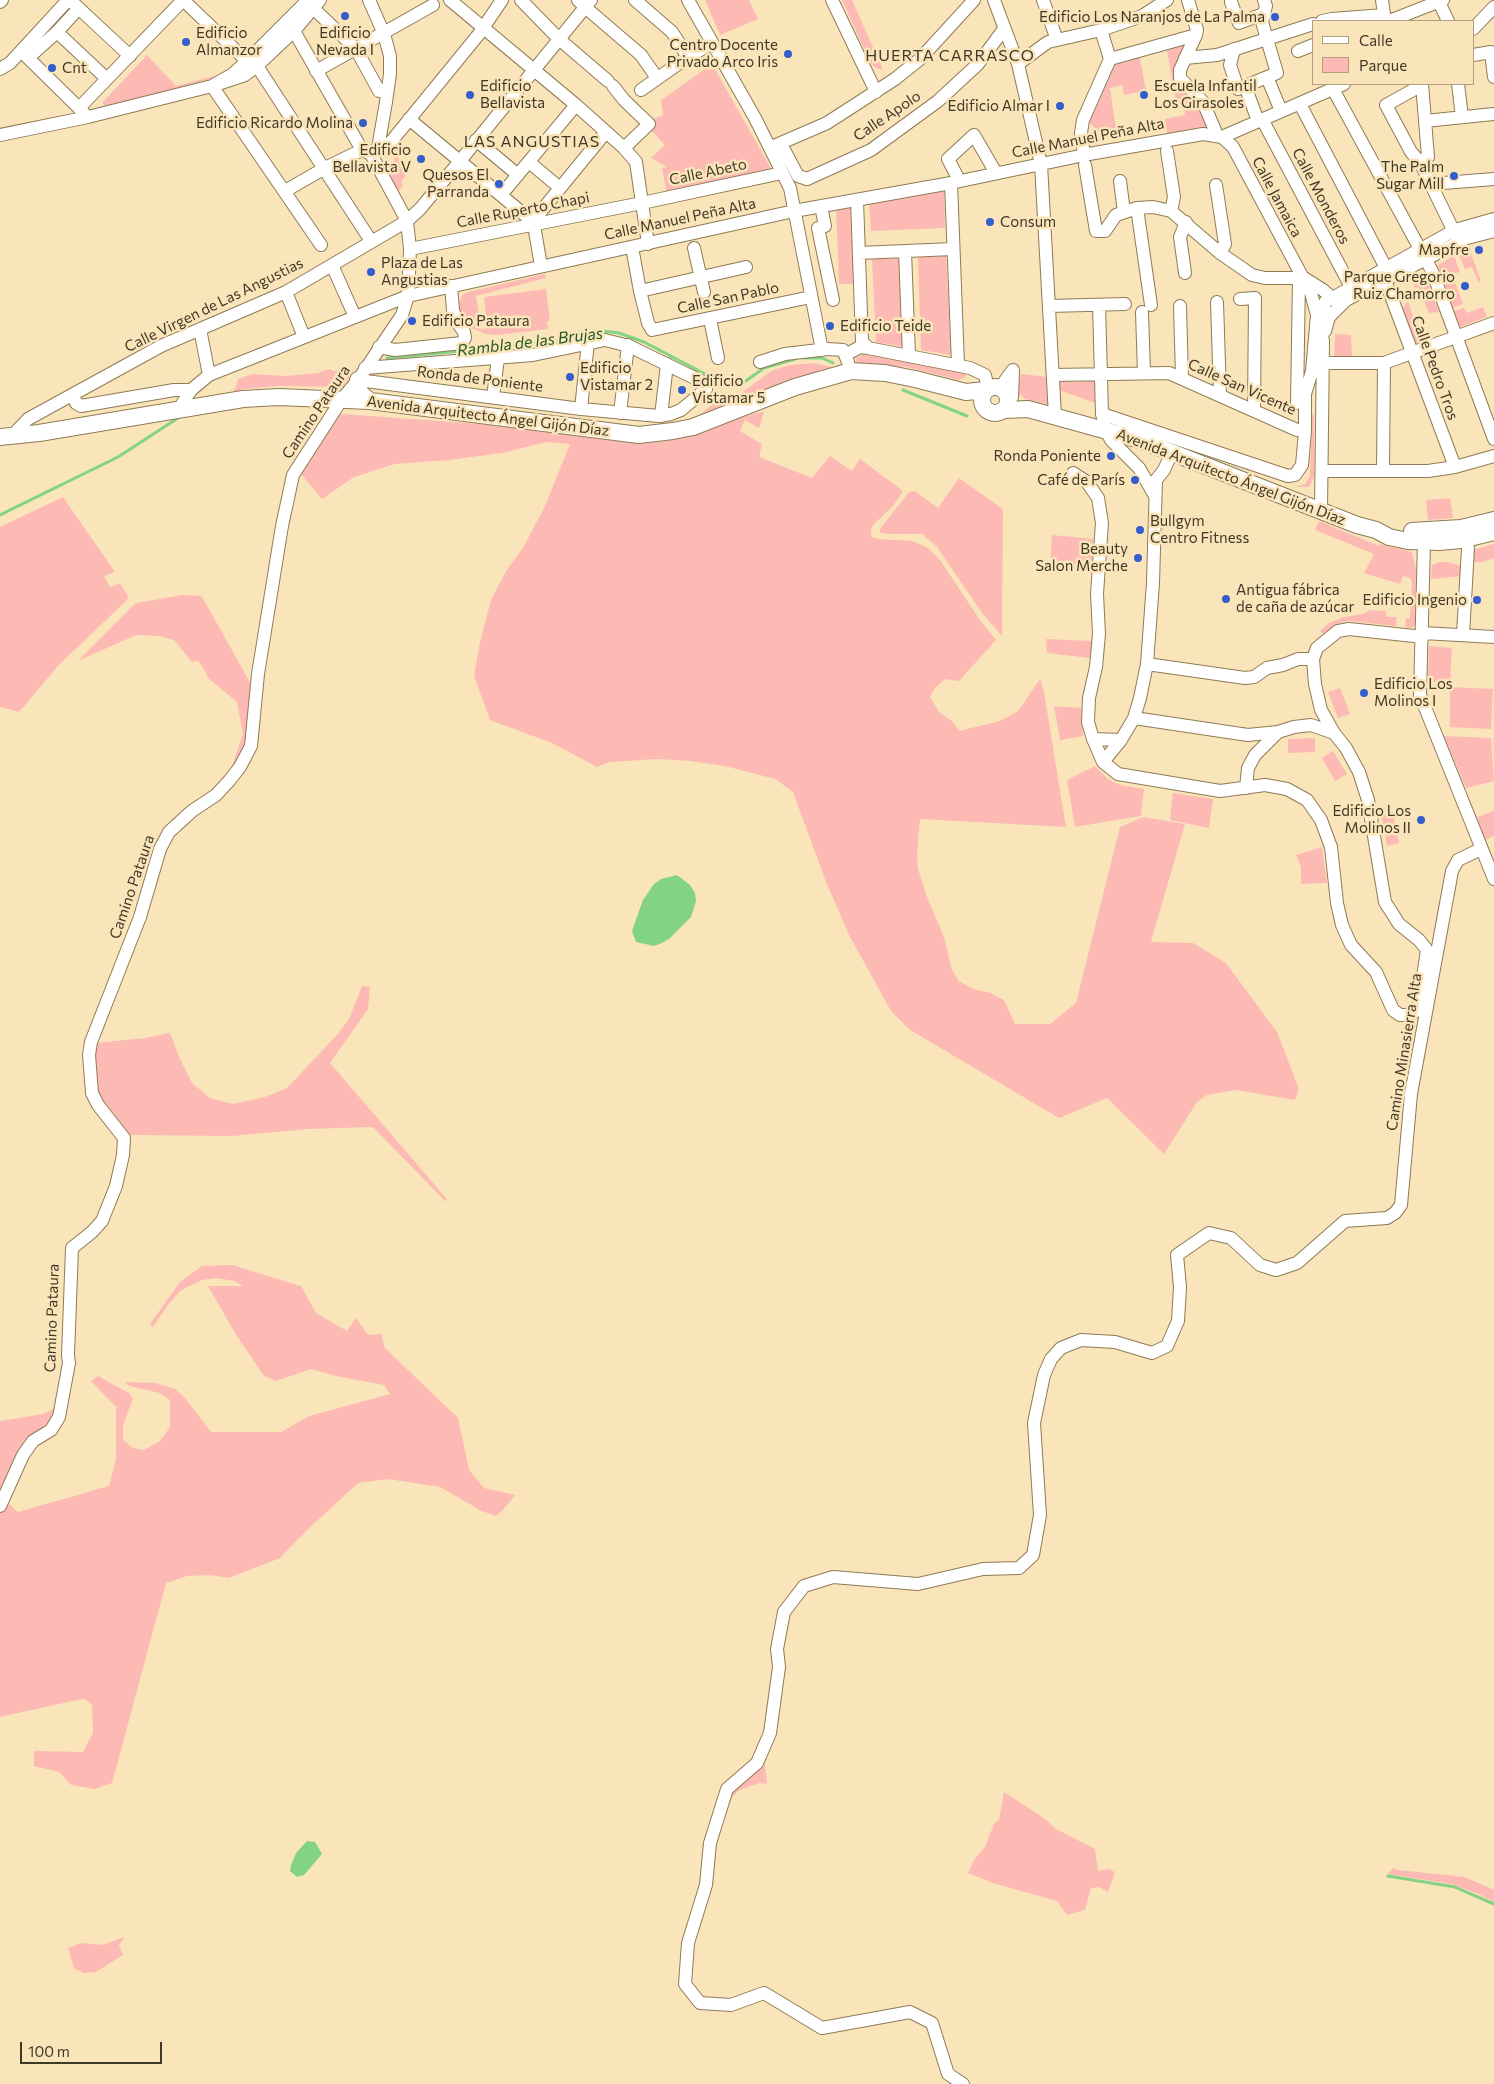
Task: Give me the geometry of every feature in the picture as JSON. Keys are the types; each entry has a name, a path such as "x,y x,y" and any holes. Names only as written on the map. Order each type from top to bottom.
{"main road":[{"name":"Avenida Arquitecto Ángel Gijón Díaz","path":"6,436 39,433 243,399 279,397 370,401 639,434 673,432 725,416 795,387 851,371 885,374 915,379 966,392 997,395 1028,409 1140,440 1321,511 1376,530 1389,537 1424,542 1461,540 1494,532"},
{"path":"361,374 360,393 370,401"},
{"name":"Avenida Arquitecto Ángel Gijón Díaz","path":"1376,530 1431,531 1461,528 1494,520"}],"street":[{"path":"84,112 107,79 183,0 252,64 325,168 371,241"},
{"path":"369,0 384,34 390,56 381,130 370,151"},
{"path":"450,0 576,105 624,148 636,162 648,244"},
{"path":"285,191 325,168 390,143 484,28 502,0"},
{"path":"521,0 559,39 610,83 624,100 649,124 624,148"},
{"path":"635,0 672,32 688,57"},
{"path":"688,0 755,118 775,146 782,173 790,188 822,350"},
{"path":"832,0 876,92"},
{"path":"775,146 827,123 896,79 920,59 974,0"},
{"path":"994,0 1018,64 1041,164 1055,416"},
{"path":"1043,0 1057,40"},
{"path":"1018,64 1048,42 1101,30 1142,16 1167,0"},
{"path":"1185,58 1197,30 1188,0"},
{"path":"1234,49 1230,65 1238,89 1277,72 1262,22 1266,6 1264,0"},
{"path":"1382,0 1389,20"},
{"path":"1329,20 1389,20 1417,16 1441,1 1448,20"},
{"path":"311,2 356,49 379,91 387,93"},
{"path":"252,64 294,31 311,2"},
{"path":"0,135 84,112 212,86 245,75 252,64 311,2"},
{"path":"584,2 641,55 657,78"},
{"name":"Calle Virgen de Las Angustias","path":"6,436 28,419 161,346 286,292 407,221 420,209 559,39 584,2"},
{"path":"1231,2 1239,23 1263,14"},
{"path":"72,3 130,56"},
{"path":"0,69 57,32 72,3"},
{"path":"24,54 72,3"},
{"path":"316,71 433,5"},
{"path":"1474,28 1494,7"},
{"path":"1185,58 1217,55 1312,27"},
{"name":"Calle Apolo","path":"775,146 798,176 807,179 871,150 938,101 978,64 1004,29"},
{"path":"1101,30 1110,59 1083,120 1081,133 1096,231 1105,231 1116,215 1131,210 1153,207 1171,211 1220,252 1252,275 1265,278 1301,278 1302,465 1295,474 1288,476 1102,414"},
{"path":"294,31 316,71 370,151 407,221"},
{"path":"57,32 107,79"},
{"path":"1110,59 1196,35"},
{"path":"641,90 688,57 712,44"},
{"path":"1298,50 1312,45"},
{"path":"1474,55 1491,52 1494,78"},
{"path":"24,54 84,112"},
{"name":"Calle Jamaica","path":"1185,58 1180,70 1180,78 1203,102 1220,136 1233,147 1301,278 1311,293 1317,316 1312,372 1305,394 1306,401"},
{"path":"1267,77 1281,111"},
{"path":"1420,85 1386,105 1412,152 1420,162 1457,236"},
{"path":"1420,162 1428,157 1422,85"},
{"path":"1458,85 1462,117"},
{"path":"212,86 321,245"},
{"name":"Calle Monderos","path":"1245,86 1260,120 1351,287"},
{"path":"1220,136 1300,104 1338,86 1432,271 1494,439"},
{"name":"Calle Pedro Tros","path":"1300,104 1386,274 1412,353 1455,467"},
{"path":"501,196 576,105"},
{"path":"1425,121 1494,114"},
{"path":"409,119 526,216 534,225"},
{"path":"381,130 385,133 398,133"},
{"path":"541,266 534,225 538,215 606,132"},
{"name":"Calle Manuel Peña Alta","path":"955,182 948,159 974,135 996,173"},
{"name":"Calle Manuel Peña Alta","path":"179,409 191,390 209,375 408,296 794,211 955,182 1041,164 1084,160 1191,135 1220,136"},
{"path":"476,140 518,175"},
{"path":"1168,151 1174,197 1171,211"},
{"path":"529,162 560,188"},
{"name":"Calle Abeto","path":"642,204 782,173"},
{"path":"1431,184 1494,179"},
{"path":"1120,181 1131,210 1147,308 1144,374"},
{"path":"955,182 953,249 964,367"},
{"path":"1216,185 1226,244 1220,252"},
{"path":"857,200 862,341 868,348"},
{"name":"Calle Ruperto Chapi","path":"410,249 642,204"},
{"path":"821,206 825,226 818,228 833,300"},
{"path":"1323,341 1329,317 1346,300 1386,274 1457,236 1494,219"},
{"name":"Camino Pataura","path":"0,1506 23,1455 33,1441 51,1430 59,1417 69,1364 72,1248 102,1221 116,1186 123,1156 124,1138 98,1105 92,1093 89,1055 91,1042 140,917 160,849 169,832 192,811 216,795 240,766 251,746 258,674 282,526 293,475 342,399 402,315 408,296 410,249 407,221"},
{"path":"1185,273 1180,237 1186,222"},
{"path":"1457,236 1467,238 1494,231"},
{"path":"632,247 640,291 746,266"},
{"path":"694,248 704,292"},
{"path":"859,253 953,249"},
{"path":"905,251 909,356"},
{"path":"332,265 354,317"},
{"path":"1321,511 1323,471 1323,341 1320,323 1322,310 1325,302 1331,297 1351,287 1386,274"},
{"name":"Calle Jamaica","path":"1301,278 1331,297"},
{"path":"379,348 395,350 462,343 465,338 464,332 457,322 453,310 451,286"},
{"name":"Calle San Pablo","path":"640,291 652,330 811,297"},
{"path":"286,292 304,337"},
{"path":"1240,299 1255,298 1254,411"},
{"path":"1217,302 1220,395"},
{"path":"1050,306 1125,304"},
{"path":"1099,305 1102,414 1111,440 1139,468 1150,473 1194,460"},
{"path":"1180,306 1182,378"},
{"path":"710,319 718,358"},
{"path":"1323,363 1384,364 1494,323"},
{"path":"200,329 209,375"},
{"path":"361,374 533,355 588,342 605,340 628,345 705,383 706,389 681,410 666,415"},
{"path":"581,409 588,342"},
{"path":"620,413 628,345"},
{"path":"846,355 860,348 868,348 964,367 982,368 990,375 997,395"},
{"path":"760,362 785,354 843,350 851,371"},
{"path":"493,398 498,358"},
{"path":"667,364 666,415 673,432"},
{"path":"1383,471 1384,364"},
{"path":"997,395 1013,368"},
{"name":"Calle San Vicente","path":"1053,375 1169,373 1301,430"},
{"name":"Ronda de Poniente","path":"361,374 493,398 620,413 666,415"},
{"path":"1301,430 1306,401 1311,391 1322,384"},
{"path":"67,398 64,406 69,408 174,390 191,390"},
{"path":"37,414 33,419 33,426 35,431 39,433"},
{"path":"1140,440 1134,454 1139,468 1155,496"},
{"path":"1103,762 1121,740 1134,718 1147,664 1155,554 1156,480 1164,470 1172,452"},
{"path":"1323,471 1428,471 1455,467 1494,456"},
{"path":"1073,473 1087,482 1098,498 1102,523 1097,594 1098,634 1096,667 1089,698 1088,722 1093,740 1103,762 1118,774 1220,791 1265,785 1287,789 1307,800 1321,820 1331,847 1337,904 1342,925 1351,945 1376,972 1393,1010 1400,1015 1409,1015 1418,1010 1427,950 1419,940 1399,924 1385,902 1368,800 1359,772 1321,710 1314,684 1313,659 1317,648 1338,631 1349,629 1423,635 1494,637"},
{"path":"1424,542 1420,695 1494,878"},
{"path":"1463,635 1468,548"},
{"path":"1147,664 1245,678 1254,677 1267,668 1283,666 1298,659 1313,659"},
{"path":"1311,725 1321,710"},
{"path":"1134,718 1248,735 1278,732 1294,727 1311,725 1334,733"},
{"path":"1246,788 1248,768 1255,755 1278,732"},
{"path":"1248,735 1254,745 1255,755"},
{"path":"1093,740 1121,740"},
{"name":"Camino Minasierra Alta","path":"962,2084 948,2074 932,2023 910,2012 822,2028 764,1993 731,2006 700,2003 685,1984 688,1943 706,1885 710,1843 727,1789 757,1763 770,1732 779,1667 777,1649 784,1612 804,1586 833,1577 918,1584 983,1569 1020,1568 1033,1555 1040,1515 1034,1423 1044,1375 1051,1359 1061,1348 1081,1340 1115,1342 1152,1353 1167,1346 1178,1321 1180,1287 1177,1255 1209,1232 1231,1238 1260,1265 1276,1270 1297,1263 1345,1221 1387,1218 1395,1213 1401,1205 1411,1094 1452,871 1458,860 1481,849"}],"green space":[{"path":"705,0 749,0 758,19 720,35"},
{"path":"842,0 852,0 883,70 876,68 870,62"},
{"path":"1188,41 1177,69 1199,104 1209,129 1195,129 1167,134 1165,119 1185,115 1183,104 1177,105 1166,46"},
{"path":"1139,53 1146,91 1124,95 1122,85 1110,88 1117,136 1111,137 1099,132 1087,120 1113,60"},
{"path":"147,55 176,86 229,72 229,74 106,107 102,103"},
{"path":"712,64 772,170 667,194 662,168 667,167 651,158 665,145 649,128 651,120 663,115 661,100"},
{"path":"395,156 411,168 401,182 403,185 397,193 391,175"},
{"path":"944,189 945,228 871,231 869,202"},
{"path":"851,205 854,284 839,284 836,208"},
{"path":"1469,248 1481,281 1479,283 1472,267 1465,269 1458,252"},
{"path":"946,256 951,355 921,350 918,257"},
{"path":"1454,256 1460,272 1452,274 1463,304 1453,308 1438,265"},
{"path":"899,258 904,347 876,342 872,259"},
{"path":"1424,272 1439,312 1429,313 1418,287 1415,288 1411,279"},
{"path":"545,274 546,278 476,296 481,330 487,328 484,297 546,289 550,321 547,321 548,329 498,335 486,334 471,328 461,314 460,300 462,295 468,292"},
{"path":"1408,302 1419,331 1425,330 1428,340 1414,345 1401,309"},
{"path":"1483,307 1487,317 1460,327 1454,311 1464,308 1467,313"},
{"path":"1335,334 1351,335 1352,359 1334,359"},
{"path":"868,352 966,372 966,375 958,380 907,367 857,363 856,358"},
{"path":"813,363 837,368 781,383 696,418 725,394 733,399 773,370 790,365"},
{"path":"349,368 354,370 343,387 278,386 244,389 232,393 238,379 252,374 287,376"},
{"path":"1021,374 1048,377 1050,405 1025,399 1017,392"},
{"path":"1097,381 1098,404 1059,390 1058,382"},
{"path":"764,412 759,428 745,420 740,431 762,444 759,457 812,478 830,456 852,471 860,459 903,491 893,506 874,524 871,530 871,537 913,541 928,548 940,560 980,620 996,640 959,681 945,679 935,688 930,697 939,712 953,722 959,731 1000,721 1018,711 1040,679 1044,692 1066,827 920,819 917,852 918,869 927,897 944,937 952,970 959,981 973,989 990,993 1004,1000 1015,1024 1050,1024 1076,1003 1120,827 1144,817 1185,824 1151,942 1193,943 1226,963 1277,1032 1299,1089 1295,1100 1236,1090 1207,1095 1197,1102 1164,1154 1107,1098 1059,1118 910,1030 891,1011 850,937 826,882 793,792 775,779 725,766 690,761 656,759 610,762 597,767 552,743 490,720 474,676 480,642 491,600 506,571 523,548 545,506 570,444 546,442 502,453 449,460 395,464 354,477 322,499 300,473 337,416 343,414 495,425 622,440 660,442 704,431"},
{"path":"1312,415 1314,415 1314,477 1309,487 1295,487 1305,484 1310,476"},
{"path":"959,478 1003,509 1002,636 982,613 937,547 922,534 888,534 881,533 879,530 909,492 915,491 938,508"},
{"path":"63,497 115,572 104,576 110,587 120,583 129,598 59,665 19,712 0,707 0,527"},
{"path":"1450,498 1453,518 1428,520 1426,500"},
{"path":"1319,521 1379,546 1380,544 1412,552 1416,569 1415,625 1412,628 1405,627 1406,618 1410,618 1412,582 1410,578 1403,576 1400,584 1364,573 1374,554 1315,530"},
{"path":"1052,535 1093,539 1091,572 1050,567"},
{"path":"1494,544 1494,558 1482,562 1472,562 1473,550"},
{"path":"1440,562 1462,566 1462,576 1431,579 1432,565"},
{"path":"183,595 201,596 252,686 247,742 228,777 243,734 237,702 208,678 198,661 192,662 174,640 159,636 136,635 78,661 136,603"},
{"path":"1370,610 1386,611 1386,617 1397,617 1396,626 1349,621 1338,623 1323,634 1320,631 1329,623 1344,617 1363,614"},
{"path":"1046,639 1092,641 1090,658 1047,653"},
{"path":"1429,646 1452,648 1450,683 1428,682"},
{"path":"1450,687 1493,689 1491,729 1450,727"},
{"path":"1340,688 1350,714 1338,718 1328,692"},
{"path":"1054,706 1081,708 1083,736 1060,740"},
{"path":"1444,736 1491,738 1494,781 1466,788"},
{"path":"1315,738 1315,752 1288,753 1288,739"},
{"path":"1333,751 1347,774 1335,781 1322,758"},
{"path":"1095,766 1108,779 1120,785 1144,789 1141,816 1075,827 1067,780"},
{"path":"1173,793 1213,799 1209,828 1170,820"},
{"path":"1494,811 1494,836 1485,840 1477,817"},
{"path":"1393,812 1399,843 1387,846 1381,813"},
{"path":"1322,847 1327,883 1301,884 1301,867 1296,855"},
{"path":"362,986 370,987 368,1009 330,1063 446,1198 446,1202 373,1127 308,1129 232,1136 131,1135 122,1127 98,1095 93,1055 96,1043 145,1038 170,1033 192,1083 210,1098 233,1104 265,1097 287,1088 337,1035 349,1019"},
{"path":"232,1265 301,1286 316,1313 347,1331 356,1318 368,1335 381,1334 385,1348 458,1418 469,1470 484,1488 515,1495 496,1516 482,1511 440,1487 388,1479 358,1483 280,1558 229,1578 211,1575 187,1576 166,1583 112,1783 95,1789 71,1785 59,1772 34,1766 34,1751 83,1752 93,1733 92,1705 85,1699 77,1700 0,1717 0,1513 8,1503 18,1512 109,1486 116,1460 116,1407 91,1381 98,1376 129,1393 133,1399 123,1425 123,1440 133,1448 144,1450 160,1441 170,1427 170,1400 160,1393 130,1386 124,1382 156,1383 175,1389 185,1398 211,1432 281,1432 309,1416 390,1394 384,1385 311,1369 276,1381 264,1376 235,1333 208,1286 243,1286 234,1281 217,1278 202,1280 189,1286 180,1291 153,1327 150,1324 180,1282 202,1266"},
{"path":"61,1405 52,1419 33,1435 0,1500 0,1421 43,1414"},
{"path":"766,1755 767,1784 759,1783 740,1790 725,1803 730,1795"},
{"path":"1004,1792 1044,1818 1056,1829 1095,1849 1098,1871 1109,1869 1115,1872 1108,1892 1099,1887 1091,1888 1085,1910 1067,1915 1057,1901 996,1884 968,1873 974,1860 985,1847 994,1824 999,1820"},
{"path":"1393,1868 1465,1877 1494,1890 1494,1902 1451,1884 1388,1874"},
{"path":"125,1937 119,1945 123,1955 96,1972 83,1973 74,1968 68,1948 81,1943 102,1945"}],"shaded area":[{"path":"677,875 690,885 695,893 696,901 691,917 669,939 662,943 654,946 636,942 632,931 643,900 654,884 661,879"},
{"path":"307,1841 315,1842 322,1854 304,1875 297,1877 290,1871 291,1865 296,1853"}],"waterway":[{"name":"Rambla de las Brujas","path":"387,358 554,342 593,331 603,331 619,333 644,342 726,385 740,385 764,368 795,359"},
{"name":"Rambla de las Brujas","path":"804,358 822,358 833,363"},
{"name":"Rambla de las Brujas","path":"903,390 967,416"},
{"name":"Rambla de las Brujas","path":"0,515 118,457 178,418"},
{"path":"1388,1876 1455,1887 1494,1904"}],"place":[{"name":"Edificio Nevada I","path":"345,16"},
{"name":"Edificio Los Naranjos de La Palma","path":"1275,17"},
{"name":"Edificio Almanzor","path":"186,42"},
{"name":"Centro Docente Privado Arco Iris","path":"788,54"},
{"name":"Cnt","path":"52,68"},
{"name":"Edificio Bellavista","path":"470,95"},
{"name":"Escuela Infantil Los Girasoles","path":"1144,95"},
{"name":"Edificio Almar I","path":"1060,106"},
{"name":"Edificio Ricardo Molina","path":"363,123"},
{"name":"Edificio Bellavista V","path":"421,159"},
{"name":"The Palm Sugar Mill","path":"1454,176"},
{"name":"Quesos El Parranda","path":"499,184"},
{"name":"Consum","path":"990,222"},
{"name":"Mapfre","path":"1479,250"},
{"name":"Plaza de Las Angustias","path":"371,272"},
{"name":"Parque Gregorio Ruiz Chamorro","path":"1465,286"},
{"name":"Edificio Pataura","path":"412,321"},
{"name":"Edificio Teide","path":"830,326"},
{"name":"Edificio Vistamar 2","path":"570,377"},
{"name":"Edificio Vistamar 5","path":"682,390"},
{"name":"Ronda Poniente","path":"1111,456"},
{"name":"Café de París","path":"1135,480"},
{"name":"Bullgym Centro Fitness","path":"1140,530"},
{"name":"Beauty Salon Merche","path":"1138,558"},
{"name":"Antigua fábrica de caña de azúcar","path":"1226,599"},
{"name":"Edificio Ingenio","path":"1477,600"},
{"name":"Edificio Los Molinos I","path":"1364,693"},
{"name":"Edificio Los Molinos II","path":"1421,820"}],"district":[{"name":"HUERTA CARRASCO","path":"950,56"},
{"name":"LAS ANGUSTIAS","path":"532,142"}]}
